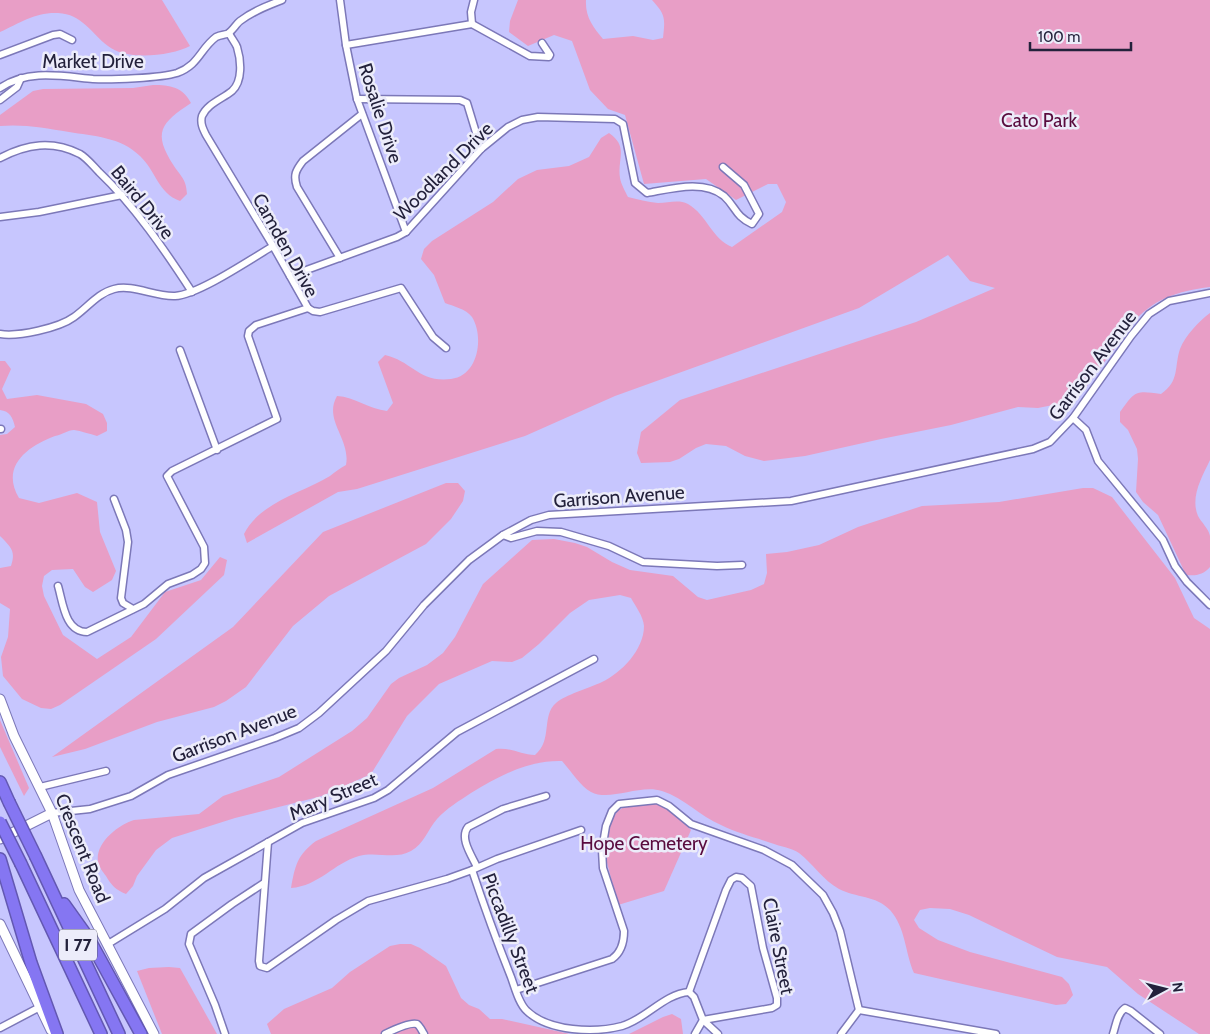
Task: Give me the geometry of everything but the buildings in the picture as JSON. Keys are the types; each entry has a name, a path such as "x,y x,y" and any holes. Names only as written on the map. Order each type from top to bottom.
{"highway":[{"name":"I 77","path":"0,782 119,1034"},
{"name":"I 77","path":"0,822 101,1034"},
{"path":"2,865 31,963 57,1034"},
{"path":"47,880 90,939 135,1026 141,1034"}],"street":[{"name":"Market Drive","path":"0,88 21,78 54,75 105,79 163,76 176,73 197,61 218,36 228,34 236,24 247,16 282,0"},
{"name":"Rosalie Drive","path":"340,0 346,45 357,98 406,232"},
{"path":"472,24 471,12 474,0"},
{"path":"346,45 472,24 530,56 549,57 550,55 542,43"},
{"path":"0,54 53,35 60,34 72,40"},
{"name":"Camden Drive","path":"58,586 68,619 74,629 80,632 87,632 144,604 168,584 192,575 201,569 205,562 204,547 166,476 172,471 277,419 248,336 249,331 256,325 308,308 206,135 202,124 202,116 209,107 233,90 239,82 240,66 236,46 228,34"},
{"path":"0,100 17,87 21,78"},
{"path":"357,98 460,100 467,103 481,149"},
{"path":"340,258 297,187 295,180 296,171 303,160 362,114"},
{"name":"Woodland Drive","path":"290,276 397,238 406,232 481,149 496,136 522,120 538,117 615,119 623,124 634,183 647,192 696,187 709,188 724,196 742,219 752,224 759,214 744,186 723,167"},
{"name":"Baird Drive","path":"0,158 28,146 41,144 74,151 82,155 122,195 192,292"},
{"path":"0,217 39,212 122,195"},
{"path":"0,334 13,335 64,323 105,292 115,288 174,296 192,292 273,246"},
{"path":"308,308 320,312 401,288 433,337 446,348"},
{"name":"Garrison Avenue","path":"52,813 90,809 131,796 168,775 299,728 319,713 386,652 424,605 469,560 503,535 531,520 548,515 782,502 1033,449 1050,442 1073,418 1131,336 1149,314 1170,301 1210,293"},
{"path":"180,350 217,450"},
{"path":"1073,418 1086,430 1098,461 1163,540 1175,566 1187,582 1210,605"},
{"path":"114,499 126,530 128,542 122,598 124,603 132,609"},
{"path":"503,535 510,538 537,531 561,532 609,546 642,562 717,566 742,565"},
{"name":"Mary Street","path":"108,944 165,909 204,878 302,823 374,798 388,790 457,732 594,659"},
{"name":"Crescent Road","path":"0,699 18,743 52,813 79,890 154,1034"},
{"path":"40,787 106,772"},
{"path":"546,796 503,809 468,827 464,832 464,837 474,869 581,830"},
{"path":"516,990 618,956 624,939 624,931 603,868 602,850 606,826 612,811 619,804 657,800 669,806 691,824 764,850 792,865 823,895 840,931 859,1010 842,1034"},
{"path":"0,839 52,813"},
{"name":"Piccadilly Street","path":"268,842 260,966 267,968 360,905 474,869 488,917 516,990 524,1007 539,1019 571,1029 605,1029 623,1025 675,996 689,992"},
{"name":"Claire Street","path":"689,992 731,880 736,877 742,878 752,886 763,948 777,998 777,1005 772,1008 703,1020"},
{"path":"225,1034 189,944 189,939 191,934 264,883"},
{"path":"0,924 53,1034"},
{"path":"689,992 694,997 703,1020 718,1034"},
{"path":"0,1028 40,1006"},
{"path":"1113,1034 1121,1011 1125,1008 1131,1010 1160,1034"},
{"path":"859,1010 996,1034"},
{"path":"695,1034 703,1020"},
{"path":"385,1034 411,1024 417,1024 424,1034"}],"green space":[{"path":"0,0 162,0 190,46 160,54 126,54 108,46 80,20 58,13 35,16 0,32"},
{"name":"Cato Park","path":"518,0 586,0 588,17 603,39 633,36 653,40 663,38 664,18 652,0 1210,0 1210,287 1176,294 1148,309 1130,324 1115,342 1117,345 1084,390 1080,386 1068,399 1058,404 1038,408 1018,407 951,425 805,456 764,461 745,456 726,446 706,444 670,462 641,463 637,453 641,432 680,400 916,322 995,288 970,281 948,255 859,308 615,396 525,436 357,489 338,492 247,543 244,534 260,514 282,499 319,482 346,465 345,447 333,413 337,396 350,398 387,411 393,403 378,362 385,355 431,378 451,379 468,371 473,363 478,344 476,325 472,317 466,312 445,303 434,275 421,259 424,249 432,241 493,202 518,179 537,170 569,166 589,157 601,138 609,133 619,143 621,153 620,178 628,197 658,203 677,201 688,204 700,214 719,238 732,247 782,212 786,202 777,184 768,184 736,200 706,179 644,184 625,115 608,109 590,90 572,41 554,35 528,46 509,32 510,21"},
{"path":"153,85 180,90 191,103 173,116 163,129 162,136 167,154 186,185 187,194 180,201 167,193 140,156 116,141 97,136 43,128 0,126 0,115 33,91 43,89 133,88"},
{"path":"1210,313 1210,460 1198,487 1195,502 1198,516 1210,536 1210,567 1205,572 1199,574 1186,575 1158,515 1143,502 1136,492 1137,449 1128,430 1120,422 1120,412 1136,394 1146,392 1161,394 1167,389 1174,379 1182,344 1201,320"},
{"path":"0,361 5,361 11,369 2,389 7,399 37,395 86,404 103,414 107,423 107,431 97,436 72,430 35,445 20,459 15,467 13,476 14,487 19,498 39,503 77,493 97,502 100,532 116,571 112,580 93,592 85,587 73,569 52,570 44,576 42,586 44,596 63,635 97,659 131,637 165,592 201,580 220,557 227,560 224,575 156,639 60,705 51,709 41,708 22,699 3,676 1,657 8,637 10,609 0,603 0,568 11,566 13,553 10,546 0,536 0,435 7,434 15,427 10,416 0,410"},
{"path":"446,483 458,483 465,491 463,501 451,519 426,544 329,596 293,626 246,687 226,701 214,707 157,722 85,749 52,757 233,627 323,532"},
{"path":"1093,488 1112,497 1175,578 1194,618 1210,629 1210,1034 1199,1034 1138,994 1107,967 1057,957 969,915 950,909 930,908 920,910 914,920 919,928 938,940 970,952 1062,977 1069,984 1073,995 1066,1004 1056,1005 914,973 899,925 890,910 872,899 839,889 796,851 727,828 706,817 678,798 662,791 653,789 607,795 591,792 579,782 562,761 549,761 526,766 503,775 482,787 449,808 434,823 419,844 405,854 359,856 350,859 310,883 291,888 298,861 316,841 433,788 496,749 506,749 535,755 544,742 549,714 556,703 617,673 636,652 643,635 643,622 631,598 620,595 589,600 570,613 522,658 512,662 492,661 439,684 407,716 371,774 322,796 235,818 172,838 156,850 126,894 112,885 98,862 100,848 104,842 115,830 128,822 199,814 223,796 279,777 352,731 367,718 391,684 399,678 427,665 443,653 455,637 483,584 532,540 554,539 575,543 587,547 630,570 673,576 698,597 707,600 751,590 764,584 767,573 766,554 787,552 819,545 858,527 922,506 999,502"},
{"path":"0,720 29,788 24,796 0,747"},
{"name":"Hope Cemetery","path":"657,803 671,811 691,830 664,891 618,905 604,851 610,821 624,807"},
{"path":"411,944 420,948 446,966 461,998 469,1005 479,1009 490,1019 502,1019 570,1034 271,1034 267,1024 284,1009 332,988 350,972 390,946"},
{"path":"169,967 180,968 217,1034 162,1034 137,971"},
{"path":"672,1014 681,1019 683,1034 629,1034 663,1017"}]}
